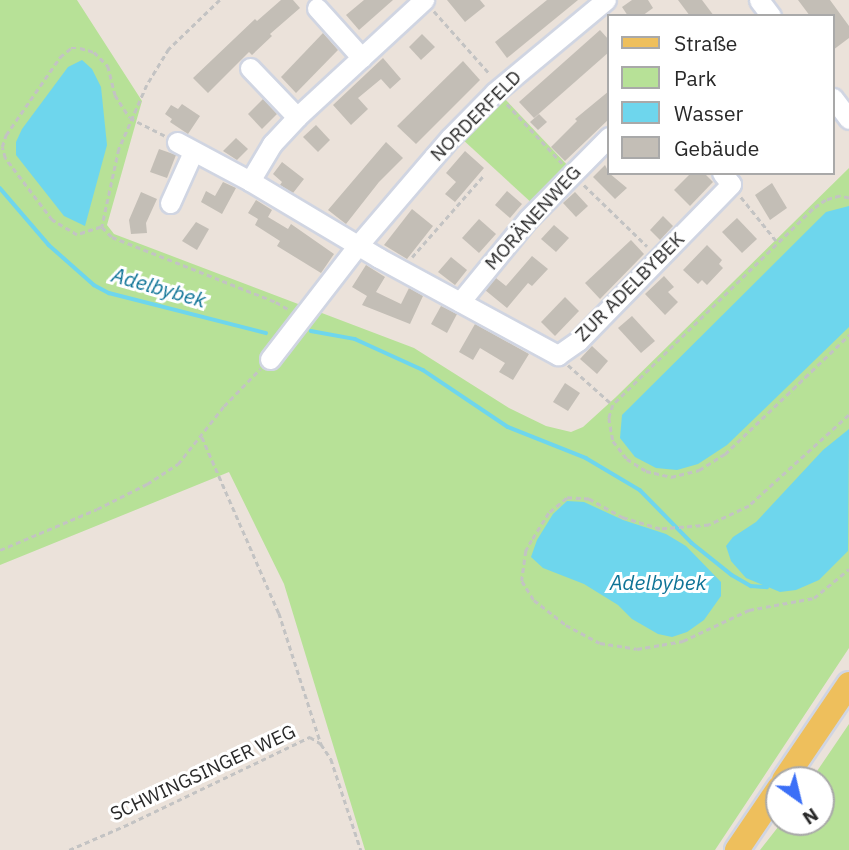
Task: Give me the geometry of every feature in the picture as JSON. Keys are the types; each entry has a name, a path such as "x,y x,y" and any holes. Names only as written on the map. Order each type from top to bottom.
{"main road":[{"path":"793,766 849,684"},
{"path":"737,850 765,809"}],"street":[{"path":"250,181 272,144 297,117 362,58 428,5"},
{"name":"NORDERFELD","path":"270,359 359,244 450,138 498,90 602,7"},
{"path":"317,8 362,58"},
{"path":"250,68 297,117"},
{"path":"835,101 849,119"},
{"name":"MORÄNENWEG","path":"460,302 520,228 608,138"},
{"path":"170,203 185,147"},
{"name":"ZUR ADELBYBEK","path":"185,147 250,181 379,258 558,355 578,341 660,258 727,179"}],"path":[{"path":"428,5 498,90 572,173 660,258"},
{"path":"102,227 77,235 52,220 5,158 2,147 5,135 60,57 71,48 94,52 108,66 115,95 130,118 185,147"},
{"path":"411,259 484,175"},
{"path":"727,179 778,243"},
{"path":"849,198 840,196 826,200 778,243 613,405 610,418 613,440 627,459 646,471 671,477 699,470 725,454 849,335"},
{"path":"558,355 613,405"},
{"path":"0,550 147,484 178,464 224,407 270,359"},
{"path":"849,415 749,506 709,525 660,529 623,518 589,499 567,498 549,513 526,551 522,581 534,600 566,625 600,643 637,649 683,642 749,610 768,605 795,604 814,598 849,569"},
{"path":"202,437 279,613 321,744"},
{"name":"SCHWINGSINGER WEG","path":"69,850 310,737 321,744 331,760 361,850"}],"green space":[{"path":"0,0 77,0 142,101 107,225 114,234 414,348 509,408 546,426 571,432 583,427 616,397 849,168 849,648 771,766 765,766 765,775 715,850 365,850 284,584 229,472 0,565"},
{"path":"504,98 570,168 534,205 461,138"},
{"path":"849,724 849,850 760,850 771,836 835,836 835,766 820,766"}],"water":[{"path":"82,60 92,69 101,87 107,145 85,226 64,216 16,155 16,142 22,129 68,67"},
{"path":"849,206 849,327 727,445 698,464 677,470 656,468 635,457 620,438 622,415 826,212"},
{"name":"Adelbybek","path":"849,429 848,551 819,580 796,590 780,592 746,578 731,561 726,546 733,537 756,522 823,450"},
{"name":"Adelbybek","path":"567,501 584,502 623,520 666,534 686,546 721,582 721,596 704,620 687,632 672,637 658,634 632,619 618,605 584,584 543,568 531,557 537,540 553,514"}],"building":[{"path":"281,0 293,0 300,8 270,34 272,36 252,55 249,52 208,93 193,78 255,19 257,21"},
{"path":"364,0 393,0 359,30 346,15"},
{"path":"447,0 480,0 485,6 465,22"},
{"path":"547,0 578,0 507,58 495,42"},
{"path":"632,0 648,0 653,8 645,14 627,14 622,7"},
{"path":"678,0 702,0 712,14 688,14"},
{"path":"798,0 830,0 849,26 849,38 835,48 835,14 808,14"},
{"path":"600,30 608,39 608,53 534,118 519,102"},
{"path":"323,33 338,50 296,93 281,77"},
{"path":"422,34 435,47 421,60 409,47"},
{"path":"383,58 401,79 390,89 381,79 358,98 368,109 351,125 333,105"},
{"path":"463,61 480,80 416,144 397,126"},
{"path":"608,92 608,120 565,161 551,147 577,121 575,119"},
{"path":"263,99 277,114 262,129 248,114"},
{"path":"182,104 200,116 188,134 170,122 172,119 165,114 171,105 178,109"},
{"path":"539,114 547,122 538,130 530,122"},
{"path":"316,125 330,140 318,152 303,137"},
{"path":"236,138 248,149 237,160 223,151"},
{"path":"386,142 403,158 379,182 346,224 328,210"},
{"path":"159,149 176,155 167,178 150,172"},
{"path":"465,151 484,168 455,202 445,194 456,182 446,173"},
{"path":"282,162 304,179 293,193 280,185 282,182 273,174"},
{"path":"605,165 608,175 627,188 615,199 593,177"},
{"path":"689,175 706,175 713,182 690,206 674,190"},
{"path":"223,182 236,188 222,214 201,202 206,191 215,196"},
{"path":"772,183 787,208 770,220 755,195"},
{"path":"507,191 522,204 510,218 495,205"},
{"path":"141,192 157,199 146,223 147,233 131,234 129,220"},
{"path":"575,192 588,206 576,217 563,203"},
{"path":"256,200 272,210 268,217 288,229 291,224 334,254 321,273 277,246 280,241 255,225 258,219 248,213"},
{"path":"412,209 433,226 407,259 384,245"},
{"path":"663,216 673,226 660,240 650,230"},
{"path":"737,218 757,239 742,253 722,232"},
{"path":"479,219 496,234 479,253 462,238"},
{"path":"196,222 209,229 197,250 182,241"},
{"path":"554,225 569,238 556,252 541,239"},
{"path":"631,240 644,254 600,299 585,283"},
{"path":"707,245 722,260 719,264 723,268 707,285 702,280 698,284 683,270"},
{"path":"532,256 548,269 532,286 528,283 507,308 485,290 496,278 506,286"},
{"path":"451,257 467,270 455,285 438,272"},
{"path":"366,265 385,277 376,292 401,304 409,288 423,296 410,324 362,305 367,296 352,287"},
{"path":"664,276 674,287 668,292 678,302 665,315 645,294"},
{"path":"565,297 579,311 555,336 541,322"},
{"path":"441,306 457,314 447,333 431,324"},
{"path":"632,316 655,341 641,353 618,328"},
{"path":"475,324 529,354 513,380 499,372 505,363 480,348 473,360 459,352"},
{"path":"592,346 608,361 597,374 580,359"},
{"path":"565,383 580,393 568,411 553,402"}],"waterway":[{"name":"Adelbybek","path":"0,188 49,245 94,285 109,293 266,333"},
{"name":"Adelbybek","path":"311,331 355,339 423,370 508,427 586,458 640,490 692,543 732,575 751,586 767,587"}]}
